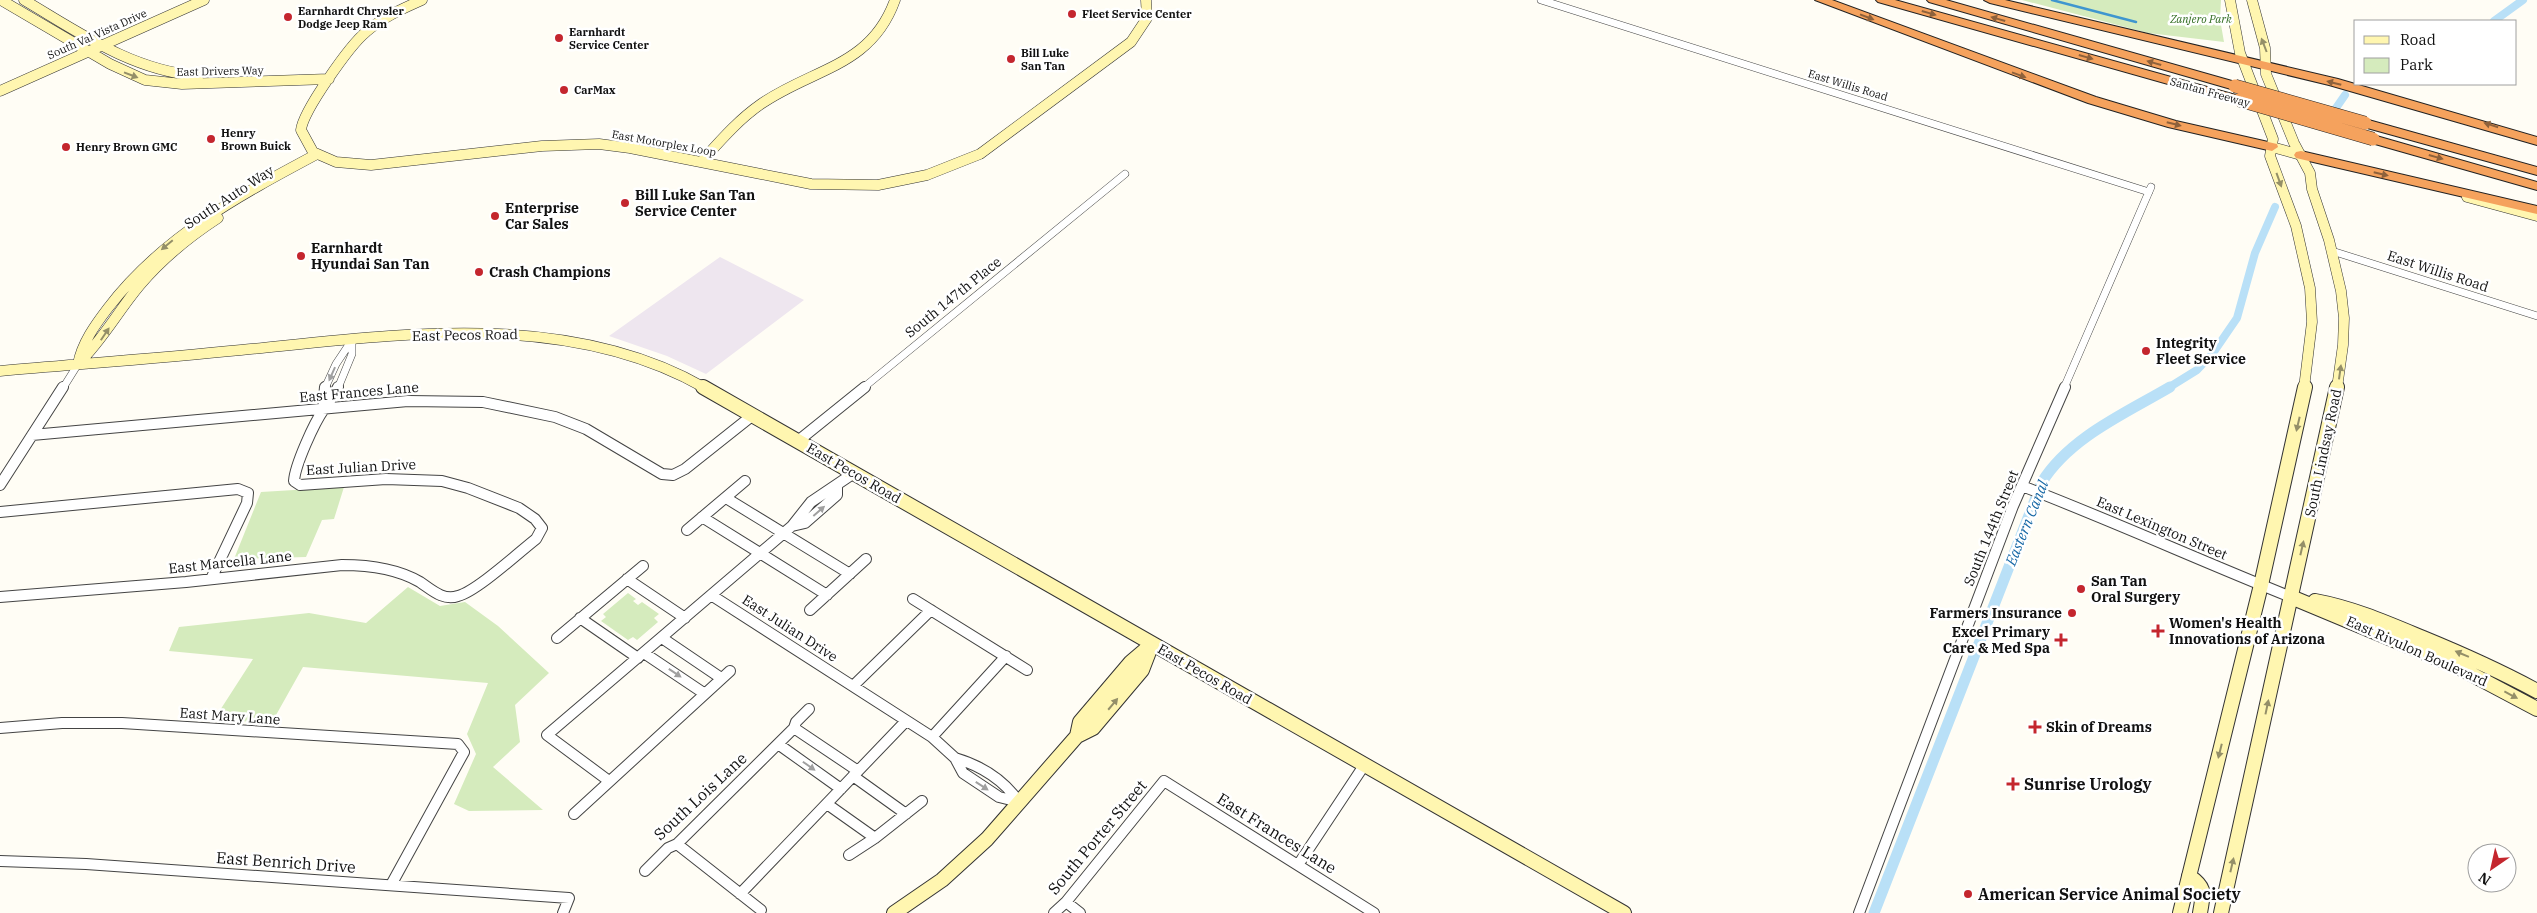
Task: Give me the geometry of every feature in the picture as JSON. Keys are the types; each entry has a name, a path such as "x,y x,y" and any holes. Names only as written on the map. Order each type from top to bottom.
{"highway":[{"path":"1821,0 2092,100 2148,117 2272,148"},
{"name":"Santan Freeway","path":"1882,0 2537,186"},
{"name":"Santan Freeway","path":"1932,0 2537,171"},
{"path":"1990,0 2269,65 2432,107 2537,141"},
{"path":"2301,155 2537,210"}],"main road":[{"name":"East Drivers Way","path":"1,0 122,72 145,80 198,84 331,76"},
{"name":"East Drivers Way","path":"24,0 136,64 158,72 205,76 331,76"},
{"name":"South Val Vista Drive","path":"99,43 185,0"},
{"name":"South Val Vista Drive","path":"0,82 204,0"},
{"path":"320,156 304,139 302,122 310,105 354,44 369,28 388,16 422,0"},
{"path":"702,162 747,114 761,104 783,90 840,63 866,45 888,18 895,0"},
{"name":"East Motorplex Loop","path":"320,156 352,164 382,165 542,146 598,144 702,162 811,184 849,186 909,180 947,169 993,145 1131,42 1145,23 1148,11 1146,0"},
{"path":"2180,913 2261,585 2304,400 2312,322 2310,288 2303,250 2270,156 2272,139 2244,60 2232,18 2230,0"},
{"name":"South Lindsay Road","path":"2221,913 2321,467 2342,352 2344,318 2341,291 2332,250 2310,173 2266,74 2269,65 2252,0"},
{"name":"South Val Vista Drive","path":"0,91 84,49"},
{"path":"198,84 205,76"},
{"path":"2272,148 2301,155"},
{"name":"South Auto Way","path":"78,364 96,348 140,285 164,260 215,220 320,156"},
{"path":"2402,179 2537,216"},
{"name":"East Pecos Road","path":"0,371 455,332 526,334 579,342 656,364 753,415 1624,913"},
{"name":"East Rivulon Boulevard","path":"2291,597 2343,605 2502,671 2537,691"},
{"name":"East Rivulon Boulevard","path":"2291,597 2454,665 2537,709"},
{"path":"894,913 942,880 987,839 1077,736 1093,728 1142,670 1152,644"},
{"path":"2189,876 2203,890 2200,913"}],"street":[{"name":"East Willis Road","path":"1541,0 2150,190"},
{"name":"South 147th Place","path":"798,441 1125,174"},
{"name":"South 144th Street","path":"1859,913 2026,487 2150,190"},
{"name":"East Willis Road","path":"2332,250 2537,316"},
{"path":"293,477 322,410 333,399 352,354 352,340"},
{"path":"0,485 78,364"},
{"name":"East Frances Lane","path":"32,435 408,401 483,402 555,417 586,429 662,474 673,475 685,469 753,415"},
{"path":"609,781 548,735 792,526 805,523 837,495 837,487 854,473"},
{"name":"East Julian Drive","path":"293,477 296,484 308,486 407,478 436,480 487,494 514,505 534,518 542,528 536,539 468,592 455,599"},
{"path":"687,530 745,481"},
{"name":"East Lexington Street","path":"2026,487 2291,597"},
{"path":"0,512 238,489 248,493 247,503 212,579"},
{"path":"726,498 850,574"},
{"path":"702,517 827,595"},
{"path":"810,610 866,559"},
{"name":"East Marcella Lane","path":"0,597 212,579 318,566 361,565 401,574 416,580 440,597 455,599"},
{"path":"556,638 643,566"},
{"path":"626,579 685,618"},
{"name":"East Julian Drive","path":"711,595 932,737 955,758 963,774 999,797 1019,802"},
{"path":"912,599 1027,670"},
{"path":"853,686 931,610"},
{"path":"580,618 705,694"},
{"path":"662,638 721,678"},
{"path":"932,737 1006,656"},
{"path":"574,814 730,671"},
{"name":"South Lois Lane","path":"645,871 668,848 677,844 794,728 796,722 810,709"},
{"path":"740,894 906,721"},
{"name":"East Mary Lane","path":"0,728 62,723 122,723 458,744 464,752 391,885"},
{"path":"794,728 906,814"},
{"path":"778,744 841,789"},
{"path":"1298,865 1365,764"},
{"name":"East Frances Lane","path":"1164,781 1374,913"},
{"name":"South Porter Street","path":"1054,913 1066,902 1164,781"},
{"path":"849,855 875,838 922,801"},
{"path":"827,804 875,838"},
{"path":"677,844 761,910"},
{"name":"East Benrich Drive","path":"0,860 86,864 569,898 563,913"},
{"path":"1066,902 1080,913"}],"shaded area":[{"path":"720,257 804,300 706,374 667,356 609,336"}],"green space":[{"name":"Zanjero Park","path":"2022,0 2221,0 2220,19 2224,42 2148,33"},
{"path":"344,487 334,519 322,520 306,557 234,559 261,492"},
{"path":"408,587 440,606 465,602 498,626 549,673 515,705 520,742 493,767 543,810 469,811 454,804 476,754 467,734 488,683 303,667 271,724 215,718 253,659 169,651 179,627 309,613 366,623"},
{"path":"628,593 636,599 633,601 638,605 642,602 659,614 654,618 658,622 637,640 633,637 628,640 601,621 606,617 603,614"}],"waterway":[{"path":"2052,0 2136,22"},
{"name":"Eastern Canal","path":"2495,20 2523,0"},
{"name":"Eastern Canal","path":"2336,108 2345,95"},
{"name":"Eastern Canal","path":"2168,388 2197,370 2213,353 2237,318 2255,253 2275,207"},
{"name":"Eastern Canal","path":"1874,913 2042,482 2054,466 2083,439 2100,427 2170,387"}],"place":[{"name":"Fleet Service Center","path":"1072,14"},
{"name":"Earnhardt Chrysler Dodge Jeep Ram","path":"288,17"},
{"name":"Earnhardt Service Center","path":"559,38"},
{"name":"Bill Luke San Tan","path":"1011,59"},
{"name":"CarMax","path":"564,90"},
{"name":"Henry Brown Buick","path":"211,139"},
{"name":"Henry Brown GMC","path":"66,147"},
{"name":"Bill Luke San Tan Service Center","path":"625,203"},
{"name":"Enterprise Car Sales","path":"495,216"},
{"name":"Earnhardt Hyundai San Tan","path":"301,256"},
{"name":"Crash Champions","path":"479,272"},
{"name":"Integrity Fleet Service","path":"2146,351"},
{"name":"San Tan Oral Surgery","path":"2081,589"},
{"name":"Farmers Insurance","path":"2072,613"},
{"name":"Women's Health Innovations of Arizona","path":"2158,631"},
{"name":"Excel Primary Care & Med Spa","path":"2061,640"},
{"name":"Skin of Dreams","path":"2035,727"},
{"name":"Sunrise Urology","path":"2013,784"},
{"name":"American Service Animal Society","path":"1968,894"}]}
